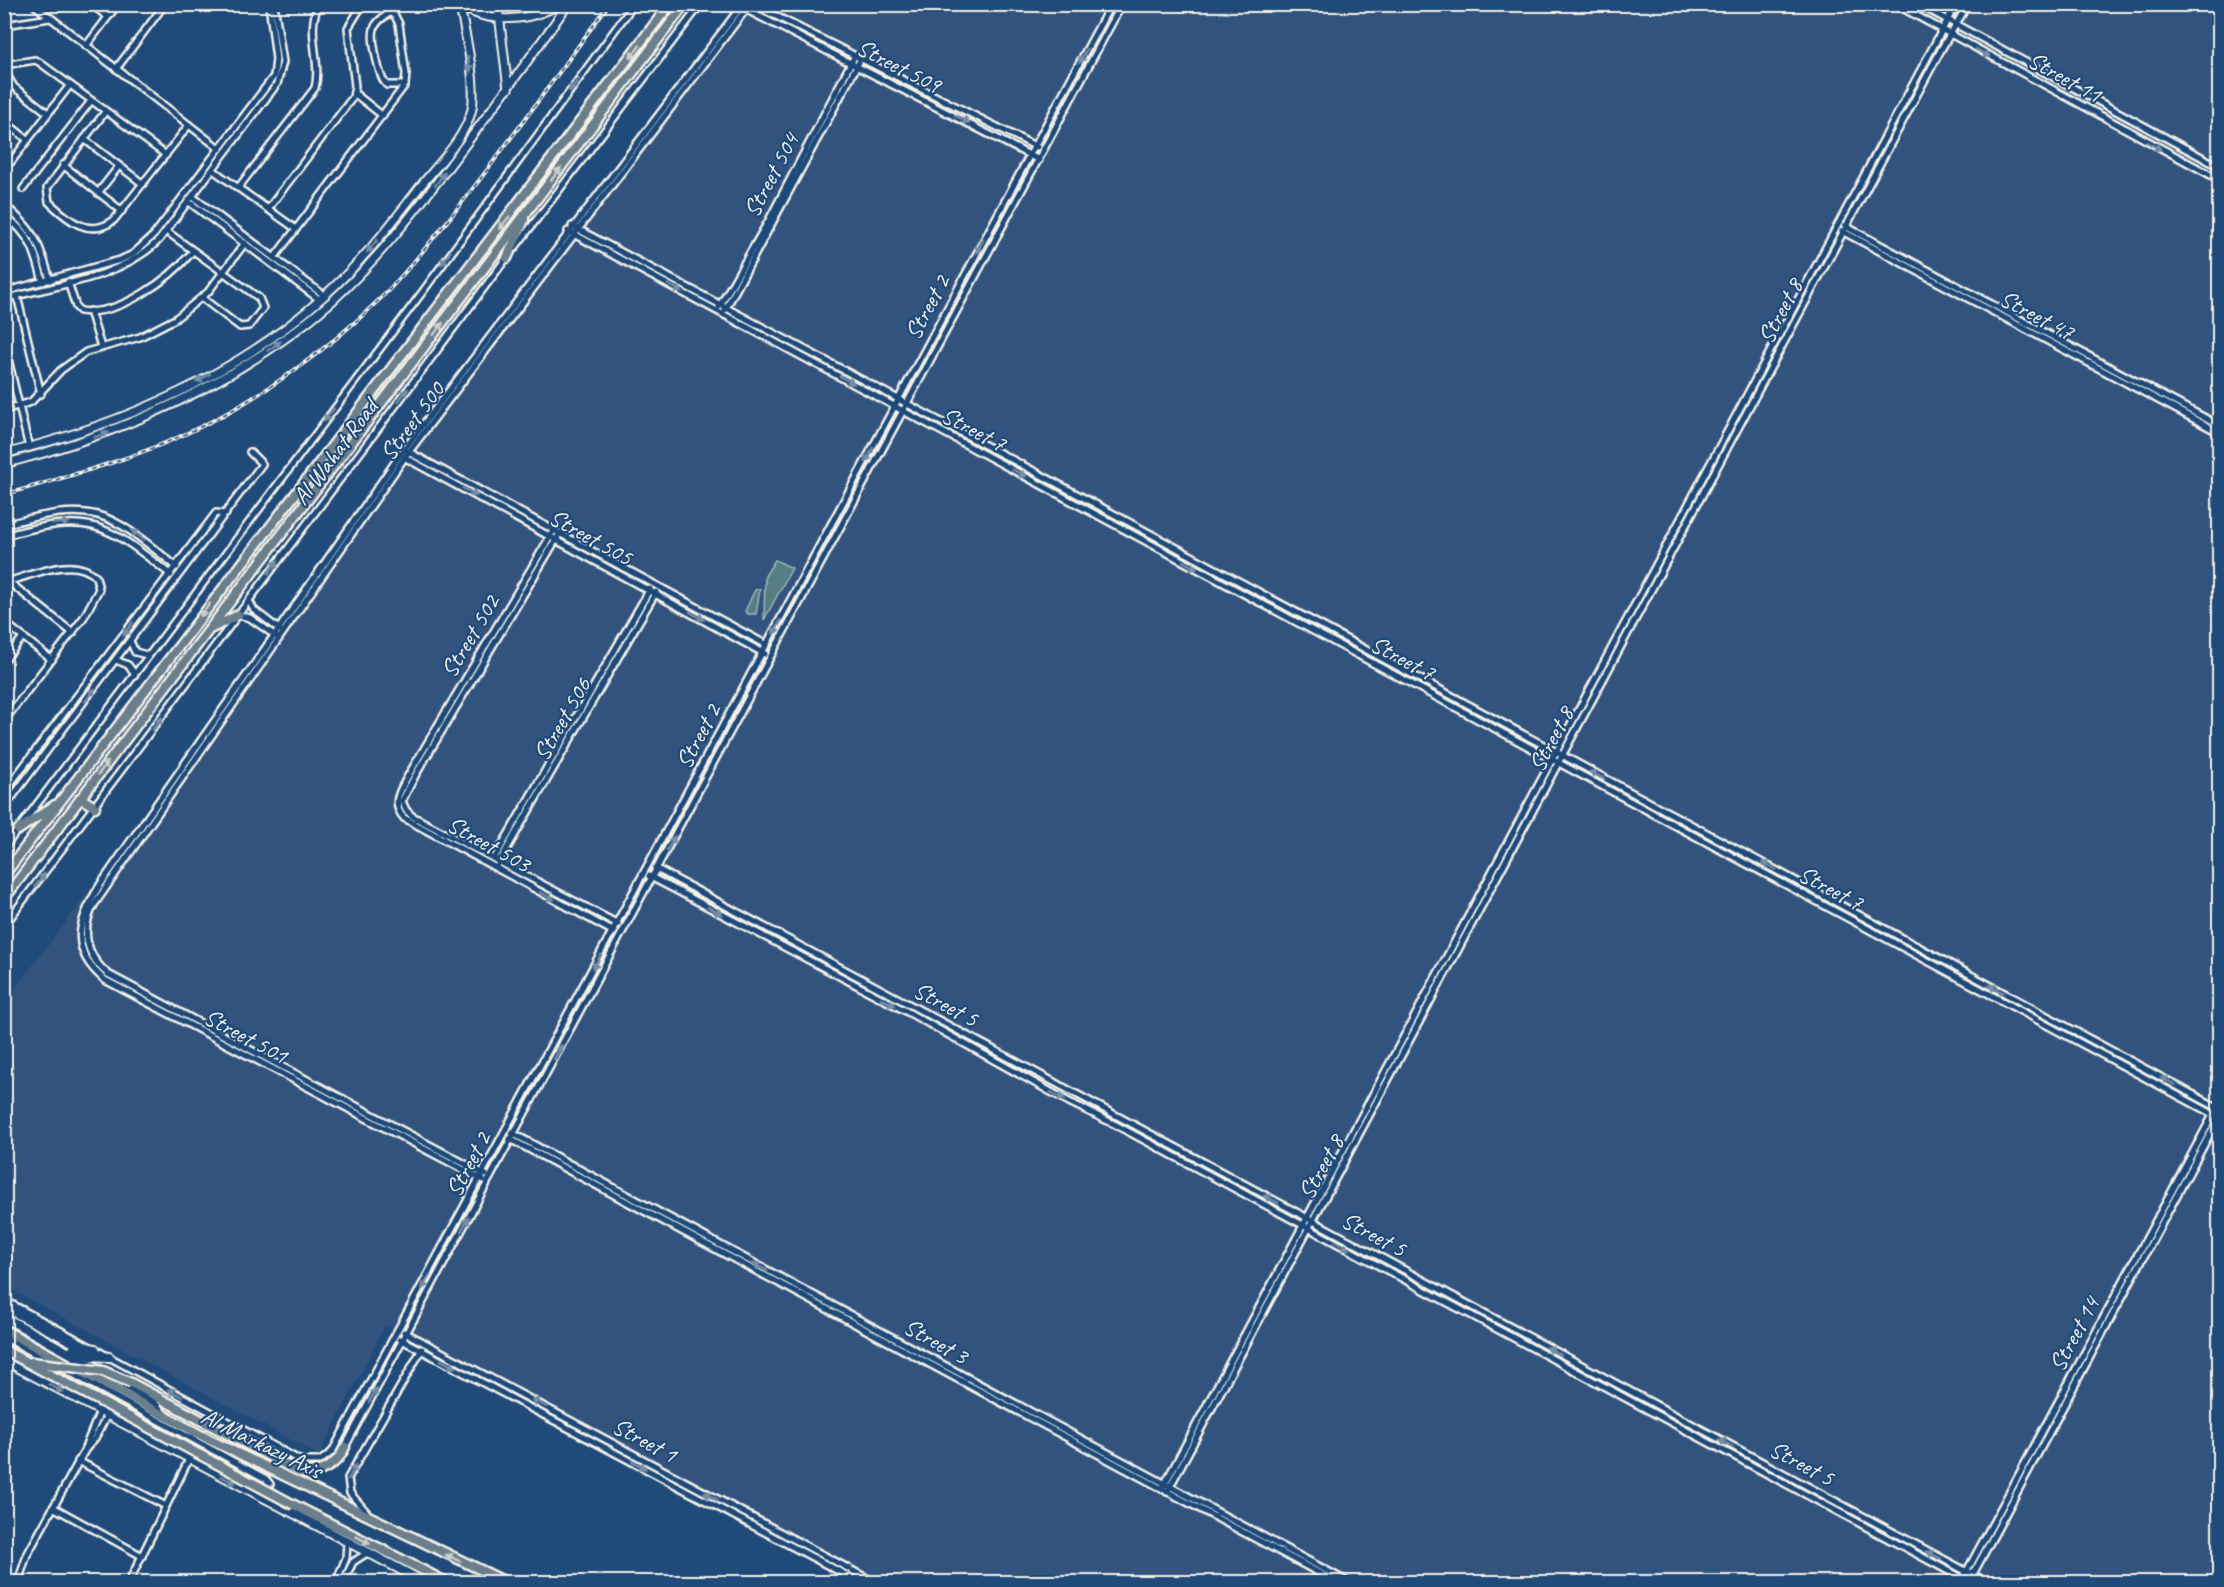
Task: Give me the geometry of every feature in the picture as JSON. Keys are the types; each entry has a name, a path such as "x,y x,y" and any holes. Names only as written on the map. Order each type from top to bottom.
{"highway":[{"name":"Al Wahat Road","path":"4,875 670,4"},
{"name":"Al Wahat Road","path":"4,899 685,4"},
{"path":"507,258 530,207"},
{"path":"209,629 238,615"},
{"path":"80,798 95,807"},
{"path":"18,830 60,802"},
{"name":"Al Markazy Axis","path":"4,1330 164,1416 374,1520 506,1582"},
{"name":"Al Markazy Axis","path":"4,1350 294,1505 446,1582"},
{"path":"22,1360 103,1371 131,1383 299,1472 314,1472 329,1467 345,1447"}],"main road":[{"path":"4,1307 80,1346 94,1349"},
{"path":"4,1317 61,1347 152,1401 164,1416"},
{"path":"61,1347 92,1356 109,1357"},
{"path":"4,1360 424,1582"}],"street":[{"path":"33,4 220,149"},
{"path":"91,4 108,17"},
{"path":"86,46 118,4"},
{"path":"116,69 165,4"},
{"path":"4,299 123,266 148,250 166,231 220,149 280,78 283,62 269,4"},
{"path":"274,4 276,35"},
{"path":"238,188 315,88 317,73 312,25 319,4"},
{"path":"268,209 354,93 348,28 363,4"},
{"path":"274,258 405,85 406,74 399,24 391,12 380,4"},
{"path":"489,4 498,6 527,4"},
{"path":"459,5 477,15 499,18 537,14 559,4"},
{"path":"4,464 100,436 194,395 251,362 294,332 332,301 378,255 508,89 568,4"},
{"name":"Al Wahat Road","path":"4,848 147,655 421,294 465,231 634,4"},
{"name":"Al Wahat Road","path":"4,926 701,4"},
{"name":"Street 2","path":"301,1461 320,1461 333,1452 1111,4"},
{"name":"Street 2","path":"345,1447 1122,4"},
{"name":"Street 11","path":"1895,4 2220,180"},
{"name":"Street 11","path":"1918,4 2220,167"},
{"name":"Street 8","path":"1842,228 1956,4"},
{"name":"Street 8","path":"1166,1488 1842,228 1968,4"},
{"path":"4,454 64,438 144,408 230,364 288,326 322,298 367,252 458,137 470,115 473,93 459,5"},
{"path":"498,6 508,89"},
{"name":"Street 509","path":"746,6 855,55 1036,146 1043,152"},
{"name":"Street 500","path":"116,868 405,454 441,415 573,230 746,6"},
{"path":"391,12 379,20 373,33 380,75 387,85 405,85"},
{"path":"4,25 50,18"},
{"name":"Street 509","path":"802,33 854,64 1039,160"},
{"name":"Street 504","path":"854,64 855,55"},
{"name":"Street 504","path":"723,314 724,306 795,173 854,64 861,58"},
{"path":"4,64 35,60 166,156"},
{"path":"4,70 14,87 48,113"},
{"path":"4,182 5,165 28,140 70,85"},
{"path":"354,93 383,116"},
{"path":"23,189 91,101"},
{"path":"942,109 946,101"},
{"path":"105,112 49,184 47,198 84,228 100,228 122,212 189,125"},
{"path":"4,292 104,266 133,254 191,199 247,119"},
{"path":"4,122 28,140"},
{"path":"458,137 467,143"},
{"path":"84,139 143,184"},
{"path":"63,165 122,212"},
{"path":"98,193 119,166"},
{"path":"213,170 296,229"},
{"path":"191,199 244,243 322,298"},
{"path":"191,199 274,258 322,298"},
{"path":"4,205 34,234 40,243 50,280"},
{"path":"4,214 22,229 33,246 43,282"},
{"path":"993,220 1003,226"},
{"name":"Street 47","path":"1842,228 2220,426"},
{"name":"Street 47","path":"1842,228 2220,433"},
{"name":"Street 7","path":"573,230 724,306 2219,1106"},
{"name":"Street 7","path":"573,230 903,412 2219,1118"},
{"path":"166,231 259,298 263,308 249,326 240,327 202,298"},
{"path":"4,410 31,402 73,359 101,347 121,343 158,329 202,298 244,243"},
{"path":"68,282 78,309 90,311 123,303 154,287 176,271 193,251"},
{"path":"17,296 41,394"},
{"name":"Street 504","path":"717,310 724,306"},
{"path":"90,311 101,347"},
{"path":"4,342 8,370 29,448"},
{"path":"64,438 66,447"},
{"path":"4,808 262,464 250,452"},
{"name":"Street 505","path":"405,454 554,530 558,536 771,657"},
{"name":"Street 505","path":"405,454 550,536 558,536"},
{"path":"4,792 216,513 221,511 226,514"},
{"path":"4,525 50,513 91,513 129,528 183,572"},
{"path":"4,536 43,525 87,523 115,532 177,580"},
{"name":"Street 502","path":"442,725 554,530"},
{"name":"Street 502","path":"419,762 558,536"},
{"path":"4,721 73,633 99,590 99,583 92,572 79,568 60,568 7,583"},
{"path":"7,583 73,633"},
{"name":"Street 505","path":"654,589 767,645"},
{"name":"Street 506","path":"493,866 654,589"},
{"path":"249,600 254,610 281,631"},
{"path":"238,615 250,618 277,637"},
{"path":"4,622 52,660"},
{"path":"4,661 23,637"},
{"path":"130,641 135,652 147,655"},
{"path":"116,660 128,665 134,673"},
{"name":"Street 503","path":"419,762 404,797 403,806 412,816 493,866 614,932"},
{"name":"Street 503","path":"445,836 497,859 618,924"},
{"name":"Street 5","path":"649,865 1986,1582"},
{"name":"Street 501","path":"116,868 86,914 90,952 108,974 489,1180"},
{"name":"Street 5","path":"645,874 904,1010 1016,1073 1966,1582"},
{"path":"1016,1073 1021,1065"},
{"name":"Street 14","path":"1966,1582 2219,1106"},
{"name":"Street 14","path":"1969,1574 2219,1118"},
{"name":"Street 3","path":"505,1133 1166,1488 1348,1582"},
{"name":"Al Markazy Axis","path":"4,1300 301,1461"},
{"name":"Street 1","path":"400,1330 612,1443 814,1554 860,1582"},
{"path":"4,1337 266,1479 270,1489 260,1497"},
{"name":"Street 1","path":"396,1337 608,1449 874,1582"},
{"path":"374,1520 350,1493 348,1478 425,1344"},
{"path":"18,1582 23,1563 104,1413"},
{"path":"608,1449 612,1443"},
{"path":"129,1582 189,1459"},
{"path":"78,1461 166,1506"},
{"path":"53,1507 142,1556"},
{"path":"343,1582 347,1543"},
{"path":"336,1582 355,1559 367,1553"},
{"name":"Street 3","path":"1292,1555 1336,1582"},
{"path":"2215,1582 2220,1574"}],"shaded area":[{"path":"743,5 2219,5 2219,1582 865,1582 385,1326 319,1455 5,1286 4,1003 287,632 406,461"}],"green space":[{"path":"775,560 792,568 764,620 765,576"},
{"path":"760,589 756,614 748,614 745,611 755,590"}],"railway":[{"path":"4,495 116,461 181,436 261,393 336,338 381,298 449,219 609,4"}]}
